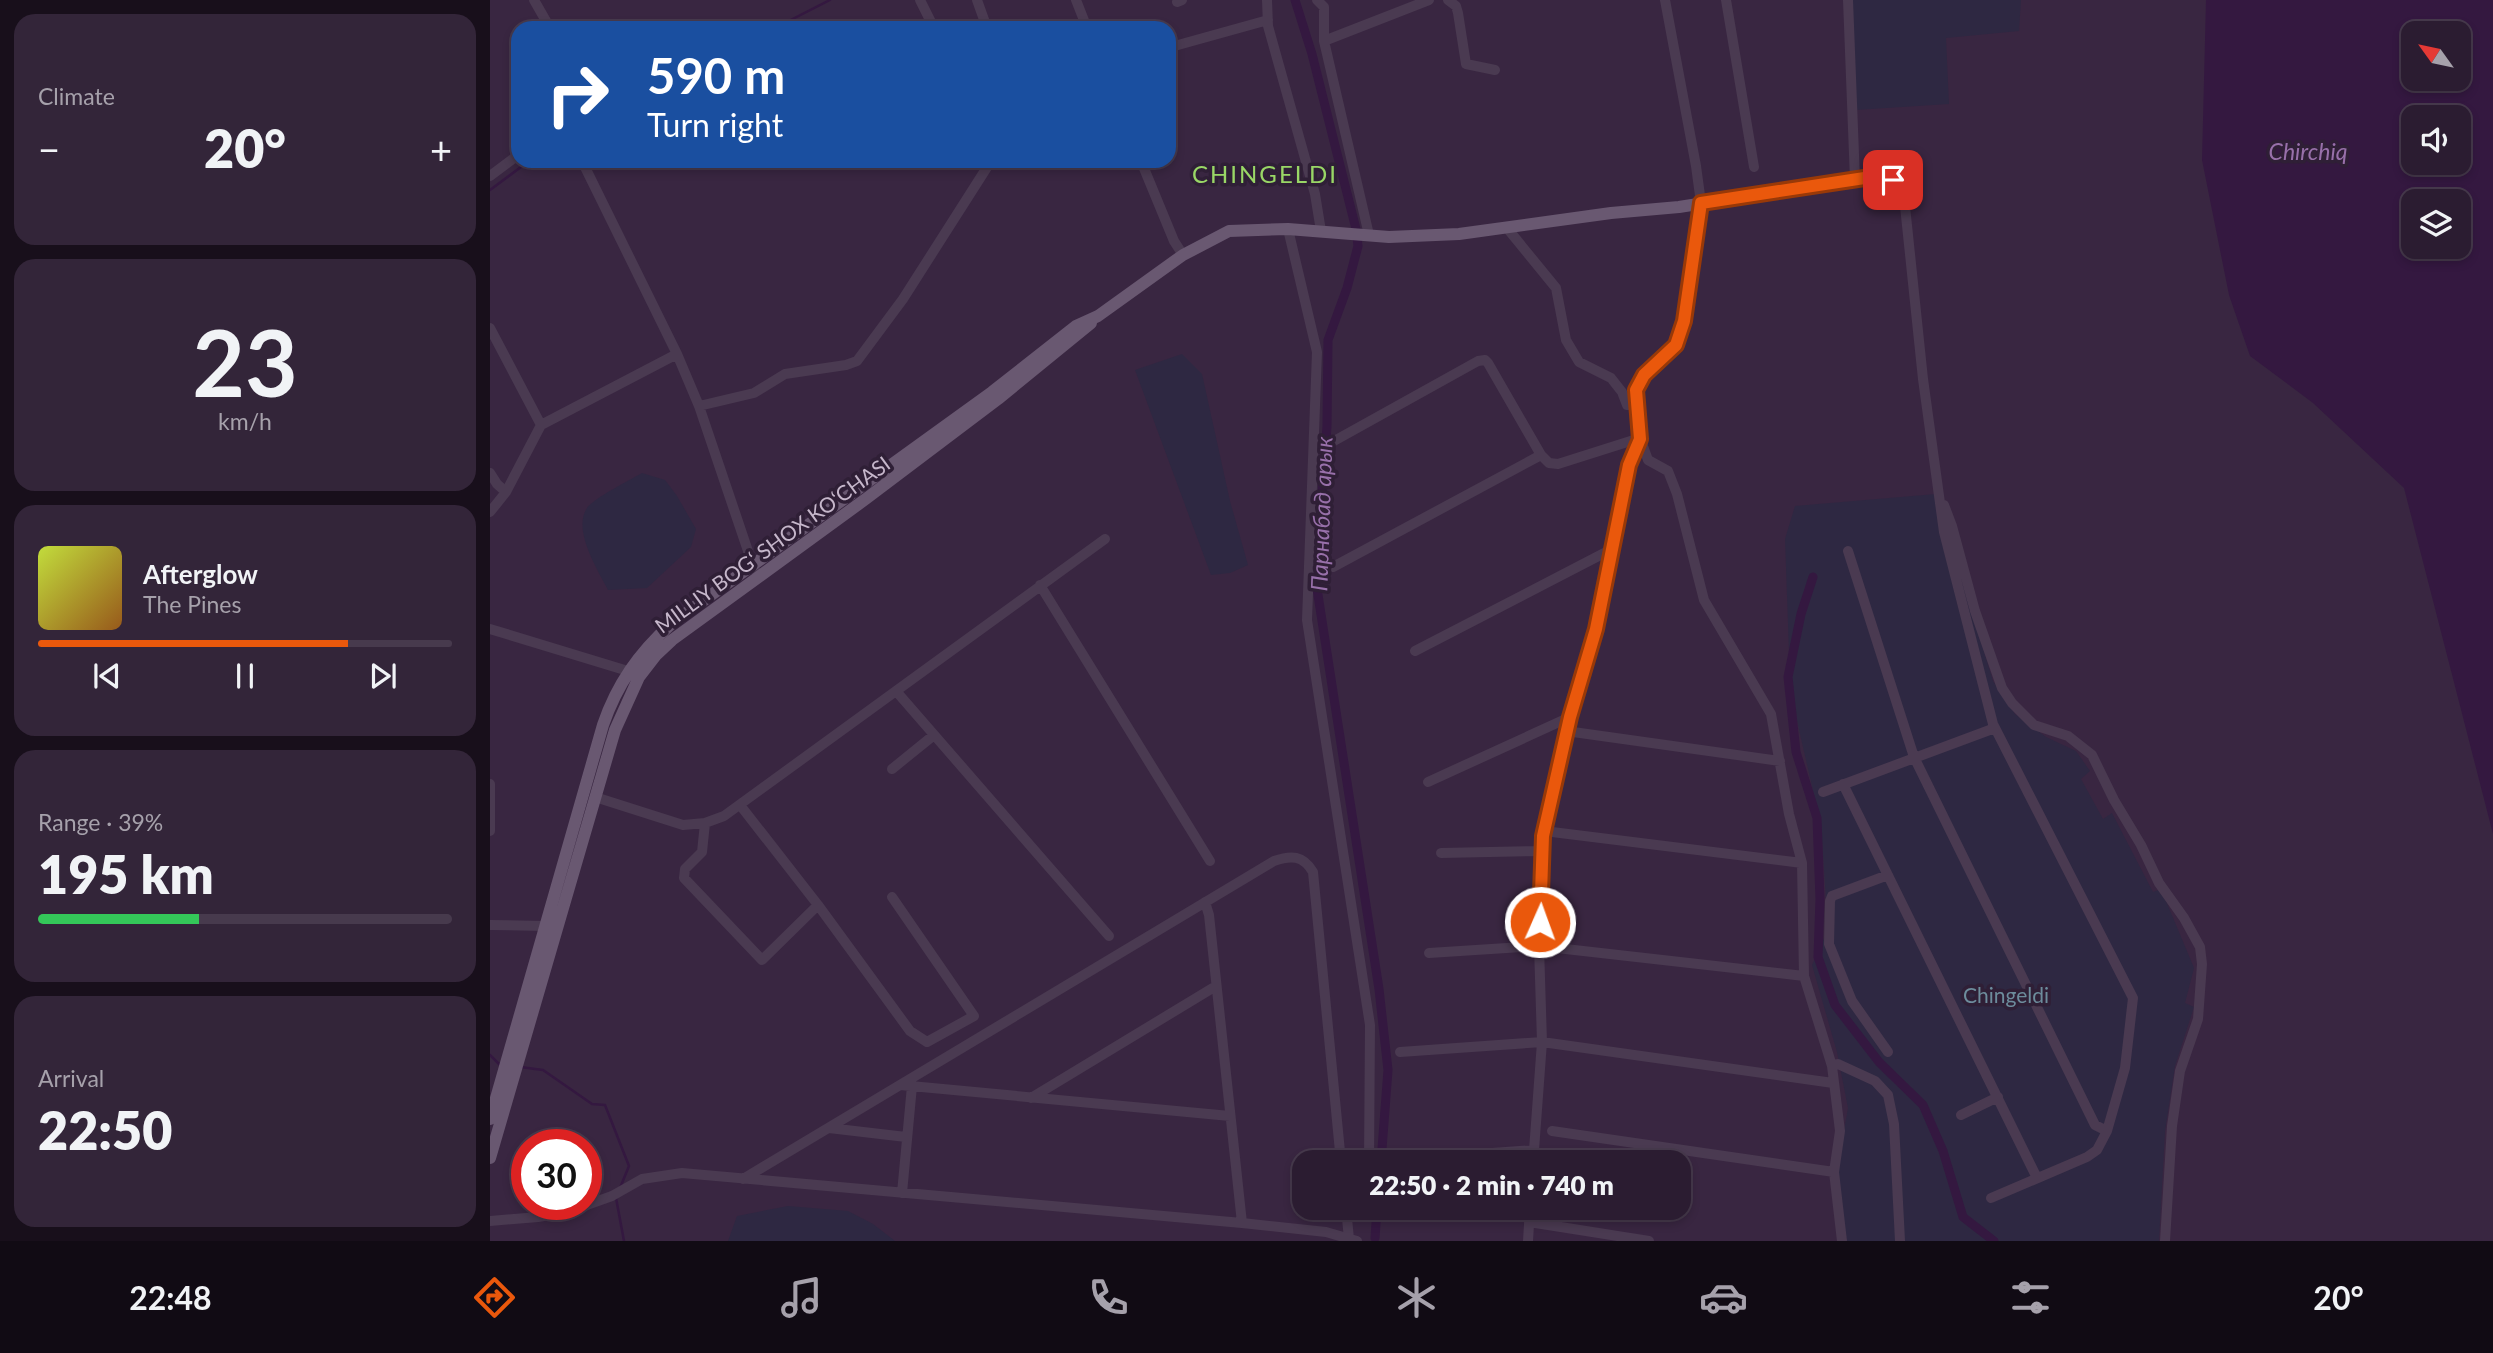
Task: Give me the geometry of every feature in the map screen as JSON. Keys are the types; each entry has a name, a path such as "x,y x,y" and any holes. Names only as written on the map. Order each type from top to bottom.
{"main road":[{"name":"MILLIY BOG‘ SHOX KO‘CHASI","path":"513,1056 623,709 649,664 680,633 756,572 863,493 1076,326 1098,316 1188,252 1229,231 1288,229 1368,236 1459,234 1701,203 1871,177 1889,178"},
{"name":"MILLIY BOG‘ SHOX KO‘CHASI","path":"490,1156 546,926 611,704 628,671 671,624 756,572"},
{"name":"MILLIY BOG‘ SHOX KO‘CHASI","path":"490,1119 508,1074"}],"street":[{"path":"534,0 546,21"},
{"path":"920,0 930,21"},
{"path":"977,0 984,21"},
{"path":"1076,0 1084,21"},
{"path":"1267,0 1268,20 1315,194 1321,231"},
{"path":"1317,0 1324,8 1324,41 1368,236"},
{"path":"1324,41 1429,0"},
{"path":"1448,0 1456,6 1458,13 1466,64 1495,70"},
{"path":"1665,0 1701,203 1684,321 1676,345 1639,382 1636,390 1640,439 1648,460 1670,473 1704,600 1771,714 1789,814 1802,863 1804,976 1832,1066 1840,1131 1834,1172 1842,1241"},
{"path":"1726,0 1754,167"},
{"path":"1848,0 1855,180"},
{"path":"1178,45 1268,20"},
{"path":"490,176 511,160"},
{"path":"585,168 677,354 699,406 748,551 749,562 756,572"},
{"path":"699,406 754,393 785,374 857,361 903,299 987,168"},
{"path":"1144,168 1174,241 1188,252"},
{"path":"1889,178 1903,187 1923,379 1944,533 1995,728 2133,998 2125,1068 2107,1131 2097,1150 2087,1157 1991,1198"},
{"path":"1507,228 1556,288 1566,340 1579,362 1611,377 1622,392 1627,405 1637,405"},
{"path":"1288,229 1317,352 1307,620 1370,1025 1369,1150"},
{"path":"490,328 541,425"},
{"path":"490,512 506,492 541,425 677,354"},
{"path":"1334,441 1478,361 1485,360 1541,455 1549,463 1558,464 1640,439"},
{"path":"1534,1150 1542,1042 1539,946 1545,831 1566,731 1596,629 1629,465 1640,439"},
{"path":"1333,567 1541,455"},
{"path":"490,473 506,492"},
{"path":"1937,488 1952,526 1975,611 2002,688 2012,703 2034,725 2068,736 2092,755 2159,883 2184,918 2200,947 2202,964 2199,1019 2180,1071 2169,1168 2165,1241"},
{"path":"595,797 676,823 705,823 724,816 1105,539"},
{"path":"1415,650 1612,549"},
{"path":"1848,551 1914,757 2095,1125 2107,1131"},
{"path":"1040,585 1210,861"},
{"path":"490,629 628,671"},
{"path":"896,691 1109,936"},
{"path":"1428,782 1570,717"},
{"path":"1823,792 1995,728"},
{"path":"1566,731 1780,761"},
{"path":"892,769 934,735"},
{"path":"490,784 490,831"},
{"path":"1843,784 2038,1178"},
{"path":"740,805 818,905 910,1031 927,1042 974,1016 892,897"},
{"path":"705,823 702,852 685,869 684,878 762,960 818,905"},
{"path":"1545,831 1802,863"},
{"path":"1441,852 1543,851"},
{"path":"743,1179 1274,861 1288,856 1299,857 1308,863 1313,872 1340,1150"},
{"path":"1888,875 1832,896 1829,944 1852,1001 1888,1052"},
{"path":"1205,902 1209,915 1242,1223"},
{"path":"490,925 546,926"},
{"path":"1429,953 1539,946 1804,976"},
{"path":"1031,1098 1216,986"},
{"path":"1399,1052 1542,1042 1833,1083"},
{"path":"1832,1066 1838,1064 1875,1081 1888,1095 1894,1124 1900,1241"},
{"path":"899,1085 1230,1116"},
{"path":"902,1193 912,1086"},
{"path":"1962,1115 1998,1097"},
{"path":"828,1128 906,1137"},
{"path":"1552,1131 1834,1172"},
{"path":"490,1221 567,1212 612,1196 642,1179 661,1174 682,1173 1242,1223 1326,1232 1353,1240 1349,1220"},
{"path":"1528,1241 1529,1222 1649,1241"}],"green space":[{"path":"1852,0 2021,0 2019,31 1946,38 1949,104 1855,110"},
{"path":"1182,354 1202,374 1230,501 1248,565 1230,573 1211,575 1135,370"},
{"path":"642,473 665,480 677,496 696,529 691,547 647,588 608,590 588,550 584,538 583,517 587,508 597,499"},
{"name":"Chingeldi","path":"1936,494 1993,681 2015,714 2046,737 2076,751 2090,771 2081,779 2103,819 2112,813 2153,892 2161,889 2194,968 2185,1003 2194,1007 2175,1066 2165,1131 2159,1241 1843,1241 1837,1170 1848,1108 1837,1052 1812,965 1828,930 1822,840 1797,721 1789,652 1785,539 1795,506"},
{"path":"788,1206 848,1211 873,1224 895,1241 728,1241 737,1216"}],"water":[{"name":"Chirchiq","path":"2206,0 2493,0 2493,834 2404,488 2313,403 2250,356 2229,295 2202,160"}],"waterway":[{"path":"789,21 830,0"},
{"name":"Парнабад арык","path":"1295,0 1312,54 1358,246 1347,288 1328,340 1327,426 1316,582 1379,989 1388,1070 1382,1150"},
{"path":"490,190 520,168"},
{"path":"1813,577 1801,614 1788,677 1796,752 1817,818 1820,899 1818,957 1835,1005 1879,1062 1923,1105 1943,1151 1963,1217 1994,1241"},
{"path":"490,1055 500,1065"},
{"path":"520,1067 543,1070 592,1104 605,1105 629,1166 620,1188"},
{"path":"616,1198 624,1241"},
{"name":"Парнабад арык","path":"1375,1238 1376,1220"}],"district":[{"name":"CHINGELDI","path":"1265,173"}],"route":[{"path":"1540,922 1543,836 1570,717 1596,629 1629,465 1640,439 1636,390 1644,375 1676,345 1684,321 1701,203 1871,177 1893,180"}]}
